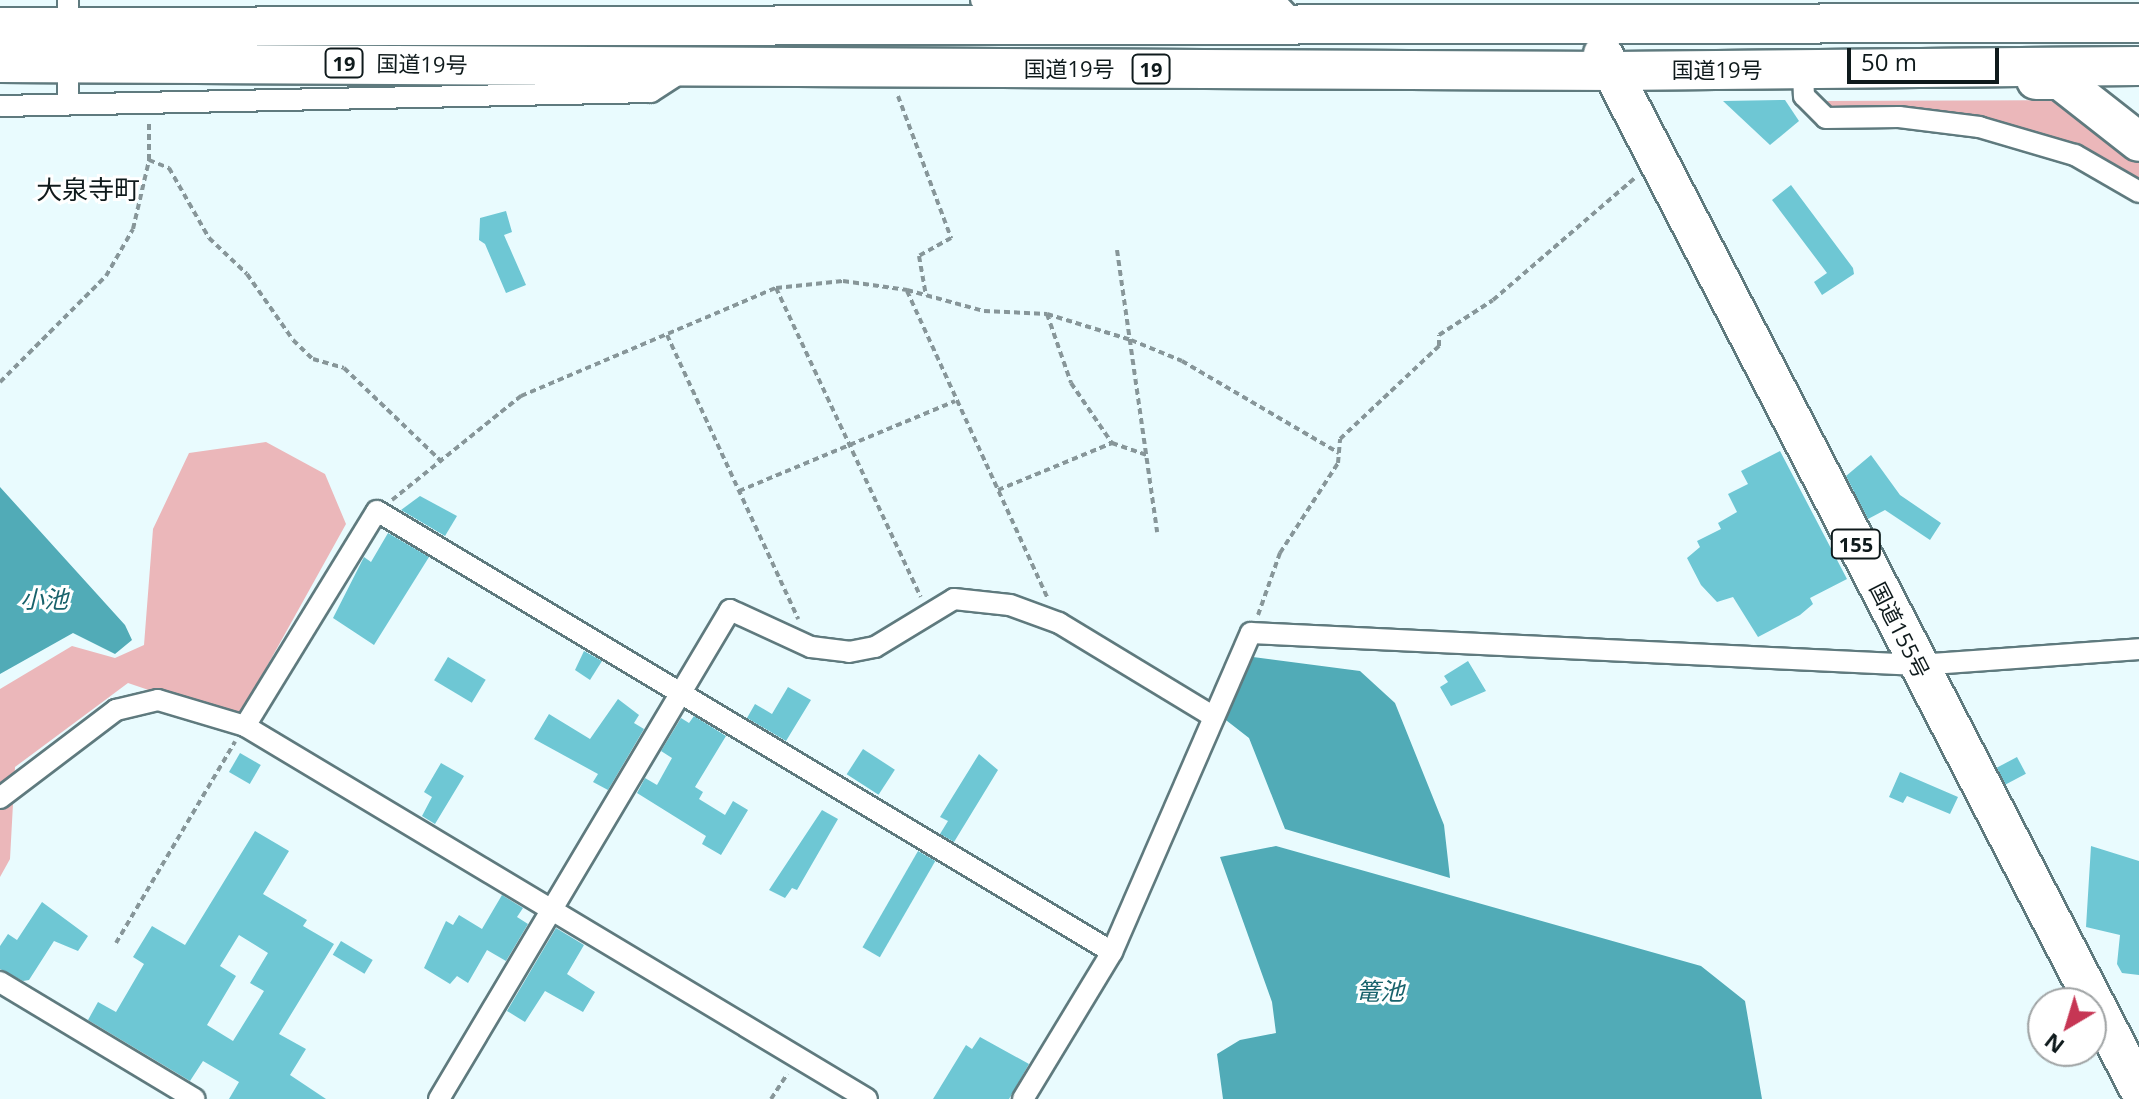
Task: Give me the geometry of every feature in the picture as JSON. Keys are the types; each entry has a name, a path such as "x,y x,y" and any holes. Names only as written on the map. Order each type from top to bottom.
{"highway":[{"name":"国道19号","path":"0,63 68,30 1296,23 1577,12 2134,15"},
{"name":"国道155号","path":"1577,12 1614,71 2139,1089"},
{"name":"国道19号","path":"0,27 689,68 1614,71 2139,66"},
{"path":"1816,69 1850,78 2060,80 2139,142"}],"street":[{"path":"981,0 1248,0 1278,4 1296,23"},
{"path":"68,30 68,104"},
{"path":"0,106 651,92 689,68"},
{"path":"1816,69 1804,96 1826,118 1899,117 1979,127 2075,155 2139,192"},
{"path":"245,726 377,511 1112,952"},
{"path":"439,1099 730,610 811,647 849,652 875,647 954,599 1010,605 1059,623 1214,717"},
{"path":"1023,1099 1112,952 1251,633 1918,665 2139,649"},
{"path":"0,798 116,710 158,700 245,726 867,1099"},
{"path":"0,982 195,1099"}],"path":[{"path":"897,95 951,238 919,256 926,295"},
{"path":"0,382 106,276 133,229 149,160 149,103"},
{"path":"1251,633 1280,553 1338,463 1340,439 1439,346 1439,335 1505,290 1623,191 1656,155"},
{"path":"149,160 169,168 209,238 247,274 293,340 313,359 344,368 442,462"},
{"path":"1117,250 1157,532"},
{"path":"377,511 521,396 776,288 843,281 907,290 984,311 1047,314 1131,340 1182,361 1339,453"},
{"path":"776,288 929,614"},
{"path":"907,290 1059,623"},
{"path":"1047,314 1071,383 1112,443 1147,455"},
{"path":"667,335 811,647"},
{"path":"739,491 955,400"},
{"path":"998,490 1112,443"},
{"path":"116,943 245,726"},
{"path":"771,1099 798,1057"}],"shaded area":[{"path":"2071,100 2139,160 2139,182 2077,149 1824,111 1815,101"},
{"path":"266,442 325,474 346,524 237,720 128,683 15,767 10,859 0,877 0,689 72,646 115,658 144,645 153,529 189,453"}],"water":[{"name":"小池","path":"0,487 125,625 132,640 115,654 73,633 0,674"},
{"path":"1253,657 1360,671 1395,703 1444,825 1450,878 1285,829 1249,738 1222,717"},
{"name":"篭池","path":"1276,846 1701,966 1745,1001 1762,1099 1223,1099 1217,1054 1240,1040 1276,1033 1272,1002 1220,857"}],"building":[{"path":"1785,100 1799,121 1770,145 1723,101"},
{"path":"1791,185 1853,268 1854,274 1822,295 1814,282 1827,273 1772,200"},
{"path":"506,211 512,232 504,235 526,285 506,293 485,244 479,240 480,218"},
{"path":"1780,451 1847,579 1810,598 1813,604 1800,615 1758,637 1733,597 1717,602 1701,585 1687,558 1700,547 1697,541 1721,529 1718,523 1737,512 1728,494 1748,484 1741,471"},
{"path":"1871,455 1900,495 1941,523 1930,540 1885,510 1868,519 1846,476"},
{"path":"420,496 457,516 445,536 401,510"},
{"path":"388,533 429,557 374,645 333,618 364,557 371,562"},
{"path":"584,651 602,661 590,680 575,670"},
{"path":"448,657 486,680 472,703 434,680"},
{"path":"1468,661 1486,691 1451,706 1440,687 1448,682 1444,676"},
{"path":"788,687 811,700 786,741 747,718 755,704 772,714"},
{"path":"618,699 639,715 634,723 644,729 608,790 593,782 598,774 534,739 549,714 590,739"},
{"path":"694,716 726,736 695,787 703,792 699,799 725,815 733,801 748,810 721,855 702,844 706,836 637,793 645,778 657,785 672,758 661,751 681,718 689,723"},
{"path":"863,749 895,770 879,795 847,774"},
{"path":"240,753 261,765 250,784 229,772"},
{"path":"979,754 998,770 954,842 940,834 948,821 940,817"},
{"path":"2017,757 2026,774 2006,785 1997,768"},
{"path":"441,763 464,776 435,824 422,816 432,797 424,792"},
{"path":"1900,772 1958,797 1950,814 1907,796 1903,803 1889,797"},
{"path":"822,810 838,819 797,890 792,888 785,898 769,890"},
{"path":"255,831 289,851 263,894 307,920 303,926 334,944 279,1034 306,1049 290,1075 326,1099 229,1099 239,1082 203,1061 190,1081 88,1020 98,1002 116,1012 144,964 133,957 152,926 185,945","holes":["239,935 268,953 250,983 264,991 233,1041 207,1025 236,976 220,966"]},
{"path":"2091,846 2139,861 2139,975 2122,973 2117,964 2120,935 2086,927"},
{"path":"918,851 935,861 880,957 862,947"},
{"path":"502,895 523,908 517,917 528,924 506,961 487,950 468,983 457,976 450,984 424,968 446,921 453,925 459,915 482,929"},
{"path":"42,902 88,936 78,951 54,941 29,980 23,981 0,969 0,946 8,934 17,940"},
{"path":"556,928 584,945 567,974 595,992 583,1012 545,991 525,1022 507,1011"},
{"path":"341,941 373,960 364,974 333,955"},
{"path":"980,1037 1029,1064 1009,1099 933,1099 966,1045 972,1049"}],"district":[{"name":"大泉寺町","path":"88,190"}]}
